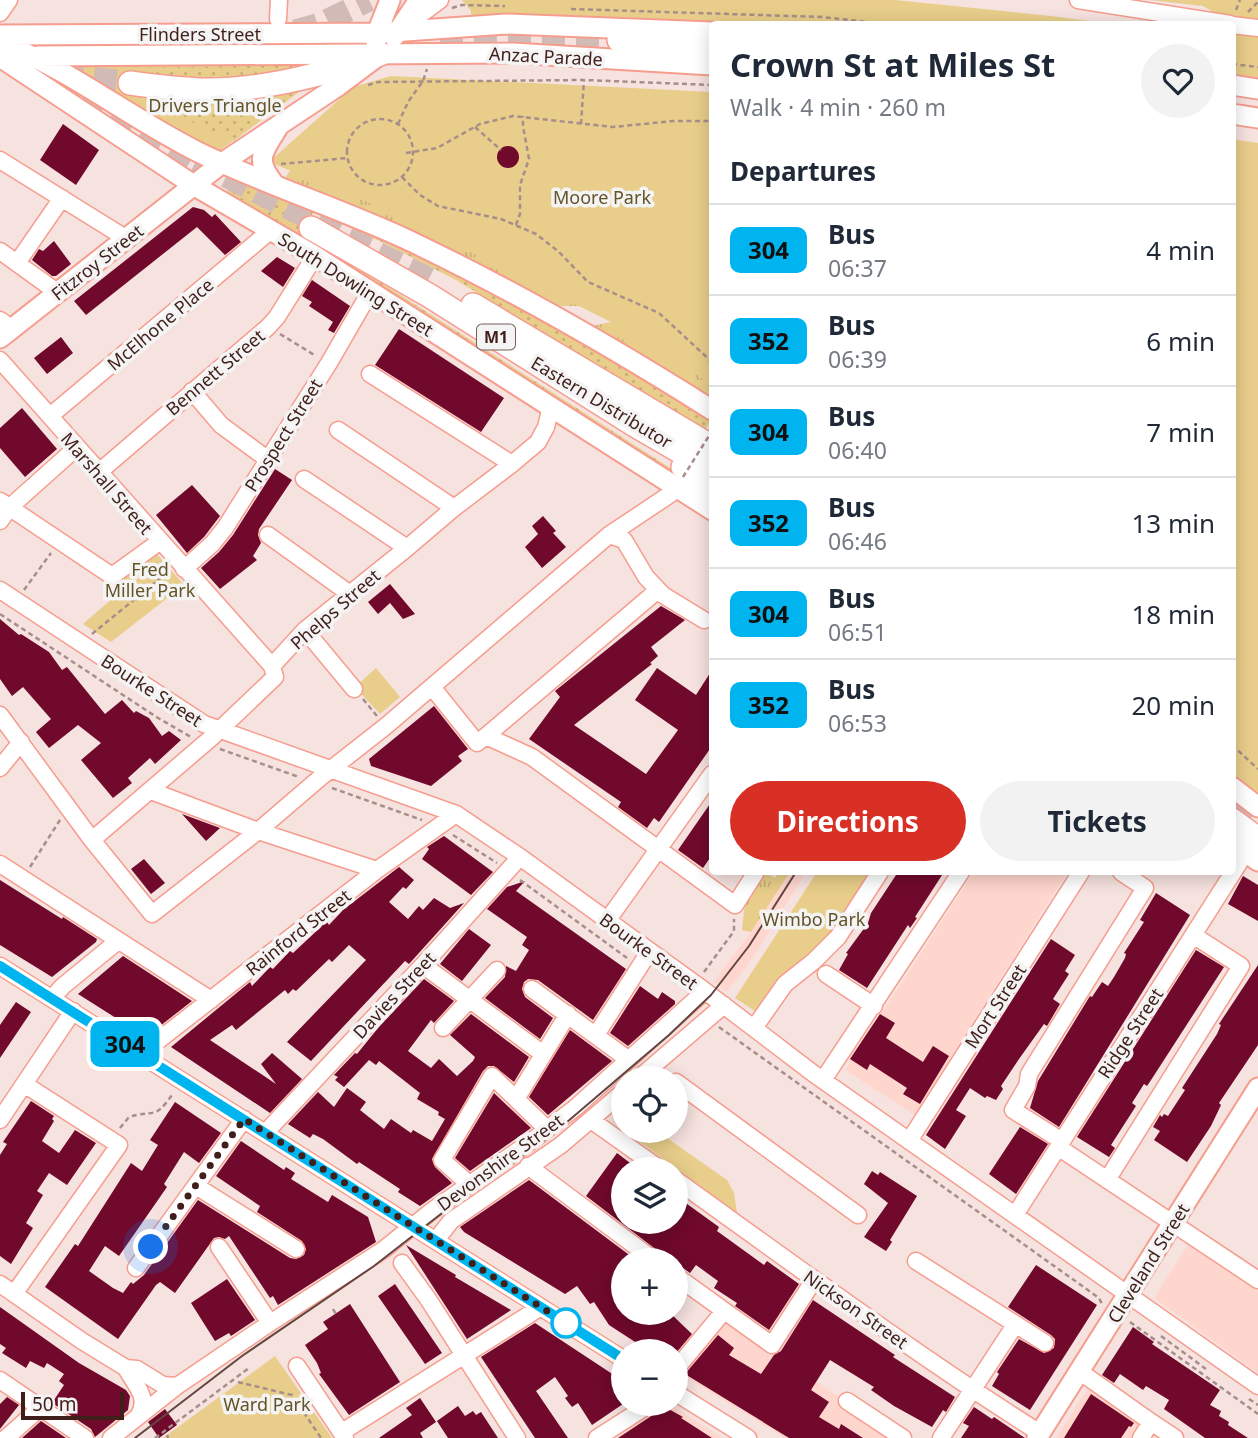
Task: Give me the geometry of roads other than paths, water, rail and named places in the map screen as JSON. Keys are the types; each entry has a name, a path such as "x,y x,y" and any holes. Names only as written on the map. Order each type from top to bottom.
{"highway":[{"path":"619,40 709,45"},
{"path":"130,83 199,90 228,89 327,72 379,43"},
{"name":"Eastern Distributor","path":"311,228 430,296 633,424 709,468"},
{"name":"Eastern Distributor","path":"437,283 709,445"},
{"name":"M1","path":"633,424 673,460 709,486"},
{"path":"1236,827 1248,849"}],"main road":[{"path":"379,43 390,0"},
{"name":"Fitzroy Street","path":"4,329 57,292 222,163 358,72 379,43 400,30 419,0"},
{"name":"Anzac Parade","path":"400,30 506,24 709,32"},
{"name":"Flinders Street","path":"0,35 379,43"},
{"path":"0,41 36,56 165,133 222,163 407,240 521,297 632,359 709,408"},
{"name":"Flinders Street","path":"0,57 379,43"},
{"name":"Anzac Parade","path":"379,43 709,65"},
{"name":"South Dowling Street","path":"0,57 195,186 315,256 709,508"},
{"path":"1236,86 1258,89"},
{"path":"1236,115 1258,118"},
{"path":"275,185 264,173 261,164 267,144 279,126"},
{"path":"1236,790 1258,807"},
{"name":"Cleveland Street","path":"1039,1435 1258,1088"}],"street":[{"path":"0,13 9,0"},
{"path":"278,19 279,0"},
{"path":"400,30 440,0"},
{"path":"1078,0 1207,21"},
{"path":"1236,26 1258,28"},
{"path":"0,160 125,240"},
{"path":"57,292 6,259 62,198"},
{"name":"McElhone Place","path":"50,416 270,231"},
{"name":"Bennett Street","path":"98,473 268,327 315,256"},
{"name":"Prospect Street","path":"181,566 212,544 225,528 329,363 370,292"},
{"name":"Marshall Street","path":"0,360 272,666"},
{"path":"370,374 512,464"},
{"path":"192,391 221,425 267,459"},
{"name":"Phelps Street","path":"92,840 151,791 275,677 272,666 305,630 538,442 546,427 551,407"},
{"path":"338,430 454,508"},
{"path":"76,447 3,509 60,540 112,576 159,542"},
{"path":"304,479 407,548"},
{"path":"0,715 92,840 152,914 386,726 609,535 672,493"},
{"path":"268,535 350,594"},
{"path":"609,535 624,540 646,577 658,590 704,620"},
{"name":"Bourke Street","path":"0,590 190,716 219,730 456,814 649,951 702,984 724,1005 823,1080 1258,1386"},
{"path":"432,687 477,743 658,590"},
{"path":"305,630 354,689"},
{"path":"486,736 532,757 735,905 754,875"},
{"path":"0,768 21,743"},
{"path":"607,921 709,779"},
{"path":"151,791 258,831 377,870"},
{"name":"Rainford Street","path":"141,1054 377,870 456,814"},
{"name":"Ridge Street","path":"1236,868 1248,849"},
{"name":"Davies Street","path":"266,1132 520,857"},
{"path":"0,864 211,1000"},
{"path":"754,1028 785,984 838,937 878,875"},
{"path":"823,1080 959,875"},
{"name":"Mort Street","path":"909,1141 1079,875"},
{"path":"1126,875 1145,888 1029,1074 1027,1086 1013,1110 1108,1180 1258,1280"},
{"name":"Ridge Street","path":"1015,1215 1231,875"},
{"path":"1108,1180 1241,966 1193,935"},
{"path":"52,998 118,941"},
{"path":"596,1035 649,951"},
{"path":"423,965 543,1054"},
{"path":"0,966 611,1351"},
{"path":"443,1028 497,970"},
{"path":"825,974 874,1006"},
{"name":"Devonshire Street","path":"111,1438 177,1386 270,1322 383,1250 575,1108 629,1060 702,984"},
{"path":"532,989 629,1060"},
{"path":"654,1066 724,1005"},
{"path":"0,1119 73,1011"},
{"path":"516,1099 568,1014"},
{"path":"469,1184 442,1160 492,1076 547,1129"},
{"path":"14,1294 115,1142 24,1084"},
{"path":"688,1091 858,1215"},
{"name":"Devonshire Street","path":"436,1240 451,1221 561,1145 611,1102"},
{"path":"136,1268 244,1119"},
{"path":"590,1120 643,1157"},
{"path":"528,1166 638,1248"},
{"path":"196,1185 296,1249"},
{"name":"Nickson Street","path":"688,1189 814,1280 1039,1435"},
{"path":"219,1247 270,1322"},
{"path":"916,1261 1045,1343"},
{"path":"401,1263 428,1299 517,1438"},
{"path":"688,1285 772,1345 814,1280"},
{"path":"0,1284 127,1368 137,1369 163,1385 177,1386"},
{"path":"297,1366 343,1435 541,1307"},
{"path":"688,1354 724,1311"},
{"path":"941,1438 1015,1325"},
{"path":"127,1368 142,1396 143,1405 139,1415"},
{"path":"1079,1371 1174,1438"},
{"path":"0,1380 85,1438"},
{"path":"688,1400 748,1438"},
{"path":"847,1401 903,1438"},
{"path":"6,1438 40,1408"},
{"path":"597,1438 631,1416"},
{"path":"1141,1438 1151,1422"}],"tunnel":[{"path":"230,50 320,24 369,0"},
{"path":"440,44 619,40"},
{"path":"60,74 130,83"},
{"path":"52,83 206,174"},
{"path":"196,161 437,283"},
{"path":"1236,808 1258,825"}],"tram line":[{"path":"135,1438 242,1356 374,1266 446,1210 553,1134 669,1035 711,995 749,946 794,875"}],"park label":[{"name":"Drivers Triangle","path":"215,105"},
{"name":"Moore Park","path":"602,197"},
{"name":"Fred Miller Park","path":"150,579"},
{"name":"Wimbo Park","path":"814,919"},
{"name":"Ward Park","path":"267,1404"}]}
